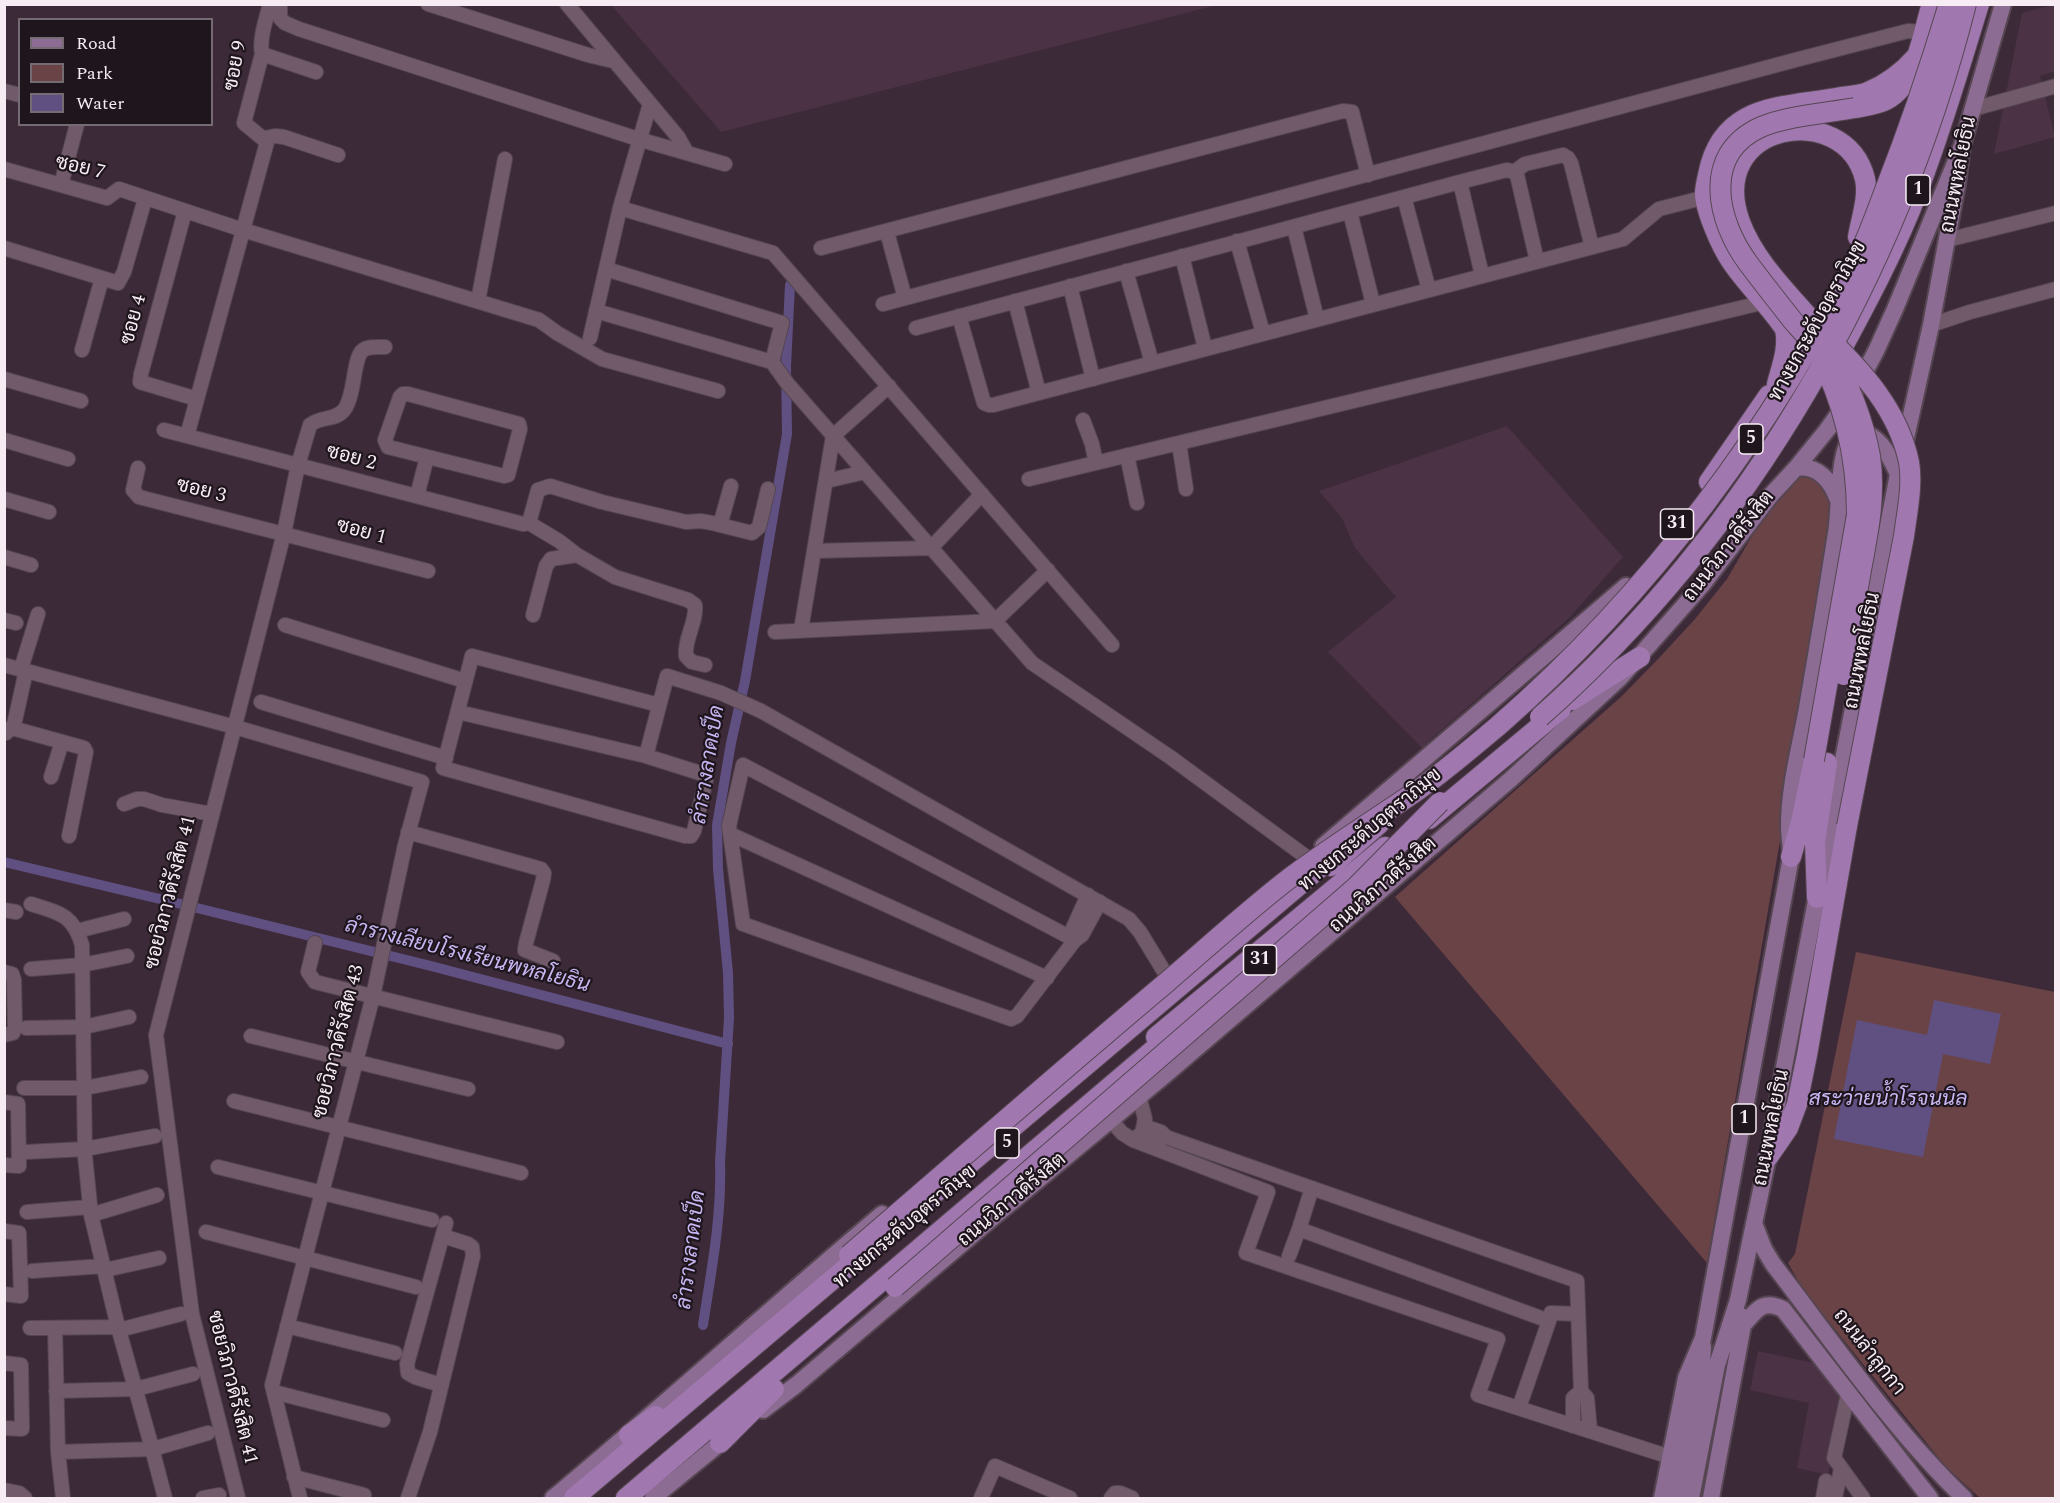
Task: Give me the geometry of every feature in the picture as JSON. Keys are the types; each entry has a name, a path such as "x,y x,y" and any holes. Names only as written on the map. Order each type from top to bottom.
{"highway":[{"path":"1817,898 1815,842 1821,762 1857,515 1857,482 1847,423 1834,387 1815,347 1747,261 1727,226 1722,209 1721,180 1726,159 1738,142 1760,127 1877,104 1895,94 1908,79 1932,4"},
{"name":"1","path":"1858,237 1883,182 1923,78 1940,4"},
{"name":"ทางยกระดับอุตราภิมุข","path":"589,1498 1423,786 1503,721 1606,623 1637,589 1688,527 1775,402 1821,325 1864,243 1922,91 1949,4"},
{"name":"ทางยกระดับอุตราภิมุข","path":"612,1498 1105,1079 1440,802 1564,696 1612,648 1679,571 1747,483 1827,357 1887,235 1924,143 1966,4"},
{"name":"ถนนพหลโยธิน","path":"1833,365 1877,283 1919,189 1979,4"},
{"path":"1777,384 1786,351 1785,329 1730,260 1713,226 1705,193 1710,165 1719,141 1740,122 1767,108 1866,93 1892,79 1916,57"},
{"path":"1768,1157 1788,1128 1797,1104 1808,1055 1847,826 1905,536 1909,463 1896,422 1878,392 1812,321 1757,256 1740,222 1735,204 1735,184 1746,153 1770,136 1783,132 1809,130 1829,136 1841,144 1852,154 1865,179 1866,192 1858,237"},
{"name":"31","path":"574,1498 1298,887 1562,658 1626,586 1689,509 1777,384 1811,330 1858,237"},
{"path":"1791,857 1821,762 1870,522 1872,488 1870,457 1855,402 1841,370 1812,321"},
{"name":"ถนนวิภาวดีรังสิต","path":"626,1498 1202,1008 1572,700 1701,561 1748,499 1833,365"},
{"path":"1572,700 1640,657"},
{"name":"5","path":"629,1435 678,1399 849,1255 1291,877 1423,786"},
{"name":"5","path":"720,1443 774,1388 895,1287 1356,887 1440,802"},
{"path":"1298,887 1324,845"}],"main road":[{"name":"ถนนพหลโยธิน","path":"1691,1498 1717,1365 1738,1300 1768,1157 1898,474 1931,325 1962,146 2003,4"},
{"name":"ถนนวิภาวดีรังสิต","path":"653,1498 796,1384 1111,1120 1547,747 1620,678 1703,584 1854,392 1876,351 1962,146"},
{"name":"ถนนพหลโยธิน","path":"1678,1498 1701,1380 1703,1338 1791,857 1789,825 1794,778 1837,531 1840,479 1845,449 1851,439 1856,435 1867,435 1874,438 1889,456 1898,474"},
{"path":"1796,468 1814,469 1822,475 1830,483 1839,505"},
{"name":"31","path":"553,1498 629,1435 845,1245 1165,973 1309,859 1626,586"},
{"name":"ถนนลำลูกกา","path":"1754,1222 1764,1249 1773,1264 1885,1410 1944,1479 1964,1498"},
{"name":"ถนนพหลโยธิน","path":"1711,1498 1743,1325 1738,1300"},
{"name":"ถนนลำลูกกา","path":"1743,1325 1757,1309 1764,1305 1773,1305 1783,1310 1930,1498"},
{"name":"ถนนพหลโยธิน","path":"1662,1498 1686,1378 1703,1338"}],"street":[{"name":"ซอย 9","path":"265,138 244,123 262,54 262,40 270,4"},
{"path":"280,4 280,18 285,24 638,139 724,164"},
{"path":"428,4 613,62"},
{"path":"567,4 613,62 678,137 687,153"},
{"path":"883,304 1810,56 1908,31 1923,32"},
{"path":"262,54 316,72"},
{"path":"1973,109 2055,86"},
{"path":"590,338 620,208 638,139 650,104"},
{"path":"821,248 1342,111 1352,112 1368,175"},
{"path":"62,185 77,126"},
{"path":"187,436 267,142 265,138 284,137 338,155"},
{"path":"1514,172 1525,164 1563,155 1568,158 1593,247"},
{"path":"478,301 505,159"},
{"name":"ซอย 7","path":"4,169 107,198 119,189 146,199"},
{"path":"916,328 1507,170 1517,175 1537,261"},
{"path":"1460,182 1482,275"},
{"path":"1404,197 1429,290"},
{"path":"959,316 984,403 993,405 1623,239 1659,209 1706,197"},
{"path":"4,248 118,283 121,280 146,199 539,320 602,359 718,391"},
{"path":"620,208 773,252 1112,645"},
{"name":"ซอย 4","path":"185,211 140,382 197,399"},
{"path":"1350,212 1373,304"},
{"path":"1947,240 2055,213"},
{"path":"1294,227 1317,319"},
{"path":"887,232 905,298"},
{"path":"1237,241 1263,333"},
{"path":"1182,256 1205,348"},
{"path":"606,269 782,323 772,363"},
{"path":"1126,271 1152,363"},
{"path":"82,351 102,278"},
{"path":"1070,286 1093,379"},
{"path":"1931,325 2055,289"},
{"path":"1015,301 1039,393"},
{"path":"1029,479 1765,302"},
{"path":"596,311 772,363 786,382 1032,663 1170,757 1309,859"},
{"name":"ซอยวิภาวดีรังสิต 41","path":"237,1498 192,1314 156,1035 310,424 317,420 333,418 345,409 350,399 361,352 367,348 385,346"},
{"path":"4,379 81,401"},
{"path":"801,630 833,436 889,386"},
{"path":"403,394 519,424 520,429 510,471 504,477 428,457 388,447 386,444 400,397 403,394"},
{"path":"1083,420 1096,463"},
{"name":"ซอย 2","path":"164,430 523,524 529,523"},
{"path":"4,440 68,459"},
{"path":"1179,443 1186,489"},
{"path":"1127,455 1137,503"},
{"path":"417,496 428,457"},
{"name":"ซอย 3","path":"138,468 133,490 139,497 284,533"},
{"path":"826,481 865,472"},
{"path":"705,665 692,662 686,656 685,649 696,611 695,604 615,577 529,523 538,490 550,486 602,502 686,522 701,521 752,533 756,531 768,489"},
{"path":"720,525 731,486"},
{"path":"814,551 931,548 981,494"},
{"path":"4,499 49,512"},
{"name":"ซอย 1","path":"284,533 428,571"},
{"path":"533,615 546,566 551,559 577,555"},
{"path":"4,557 31,565"},
{"path":"775,632 995,621 1048,570"},
{"path":"38,614 8,731 62,741 84,748 86,752 69,836"},
{"path":"285,625 465,681"},
{"path":"458,712 646,756 703,774 706,780 691,836 443,768 472,656 659,705"},
{"path":"4,665 235,727"},
{"path":"646,756 667,676 693,683 743,703 1129,919 1140,932 1165,973"},
{"path":"261,702 446,758"},
{"name":"ซอยวิภาวดีรังสิต 43","path":"235,727 422,782 408,832 373,996 272,1385 300,1498"},
{"path":"51,777 62,741"},
{"path":"1075,940 743,765 729,826 744,924 1011,1019 1017,1016 1075,940 1082,935 1094,899"},
{"path":"124,804 144,799 162,805 212,814"},
{"path":"408,832 541,869 544,873 543,880 525,950 553,961"},
{"path":"730,834 1047,978"},
{"path":"31,904 69,919 82,945 85,1149 91,1211 118,1329 165,1498"},
{"path":"77,931 124,919"},
{"path":"315,944 308,972 315,982 557,1042"},
{"path":"31,969 82,965 127,956"},
{"path":"4,972 12,974 14,980 15,1028 13,1033 4,1035"},
{"path":"26,1028 84,1027 129,1017"},
{"path":"251,1036 357,1060 468,1089"},
{"path":"24,1088 85,1088 141,1077"},
{"path":"1139,1096 1144,1112 1140,1133"},
{"path":"234,1101 521,1173"},
{"path":"4,1102 18,1104 19,1166 4,1165"},
{"path":"1111,1120 1122,1133 1161,1132 1166,1137 1577,1281 1581,1391 1587,1398 1590,1431"},
{"path":"1140,1133 1268,1192 1246,1253 1498,1339 1478,1395 1670,1457"},
{"path":"26,1152 85,1149 155,1136"},
{"path":"218,1167 432,1220"},
{"path":"1289,1256 1312,1188"},
{"path":"27,1212 91,1211 157,1195"},
{"path":"408,1498 430,1432 473,1251 472,1247 445,1229 407,1364 408,1373 441,1385"},
{"path":"1299,1229 1549,1321"},
{"path":"4,1231 19,1233 21,1296 4,1294"},
{"path":"206,1232 416,1287"},
{"path":"32,1271 104,1268 159,1258"},
{"path":"1522,1399 1551,1313 1578,1314"},
{"path":"30,1328 118,1329 181,1314"},
{"path":"287,1326 395,1353"},
{"path":"54,1328 58,1452 63,1498"},
{"path":"4,1363 21,1365 22,1429 4,1428"},
{"path":"56,1391 135,1389 193,1374"},
{"path":"1573,1426 1573,1398 1581,1391"},
{"path":"274,1392 383,1420"},
{"path":"1848,1394 1834,1458 1863,1498"},
{"path":"58,1452 153,1449 208,1433"},
{"path":"981,1498 995,1467 1070,1498"},
{"path":"1835,1498 1841,1469"},
{"path":"294,1477 364,1495"},
{"path":"1823,1498 1826,1481"},
{"path":"4,1490 19,1493 25,1498"},
{"path":"1111,1498 1115,1493 1132,1498"},
{"path":"203,1498 219,1495"}],"shaded area":[{"path":"611,5 1217,5 721,132"},
{"path":"2055,5 2055,71 2040,76 2055,137 1994,154 2022,13"},
{"path":"1507,426 1623,557 1569,618 1430,740 1423,749 1328,652 1396,597 1355,548 1342,518 1319,491"},
{"path":"1758,1351 1814,1363 1842,1400 1828,1475 1797,1468 1809,1403 1750,1390"}],"green space":[{"path":"1806,470 1830,483 1837,511 1707,1263 1395,897 1622,696 1660,657 1727,579 1759,524 1771,495"},
{"path":"1856,952 2055,992 2055,1498 1979,1497 1946,1467 1804,1291 1788,1263 1795,1254"}],"water":[{"name":"สระว่ายน้ำโรจนนิล","path":"1934,1000 2001,1014 1990,1064 1943,1054 1923,1157 1834,1139 1857,1020 1927,1035"}],"waterway":[{"name":"ลำรางลาดเป็ด","path":"703,1325 718,1224 729,1018 717,825 731,743 745,681 787,434 786,366 790,285"},
{"name":"ลำรางเลียบโรงเรียนพหลโยธิน","path":"4,862 181,904"},
{"name":"ลำรางเลียบโรงเรียนพหลโยธิน","path":"197,908 431,966 728,1044"}]}
